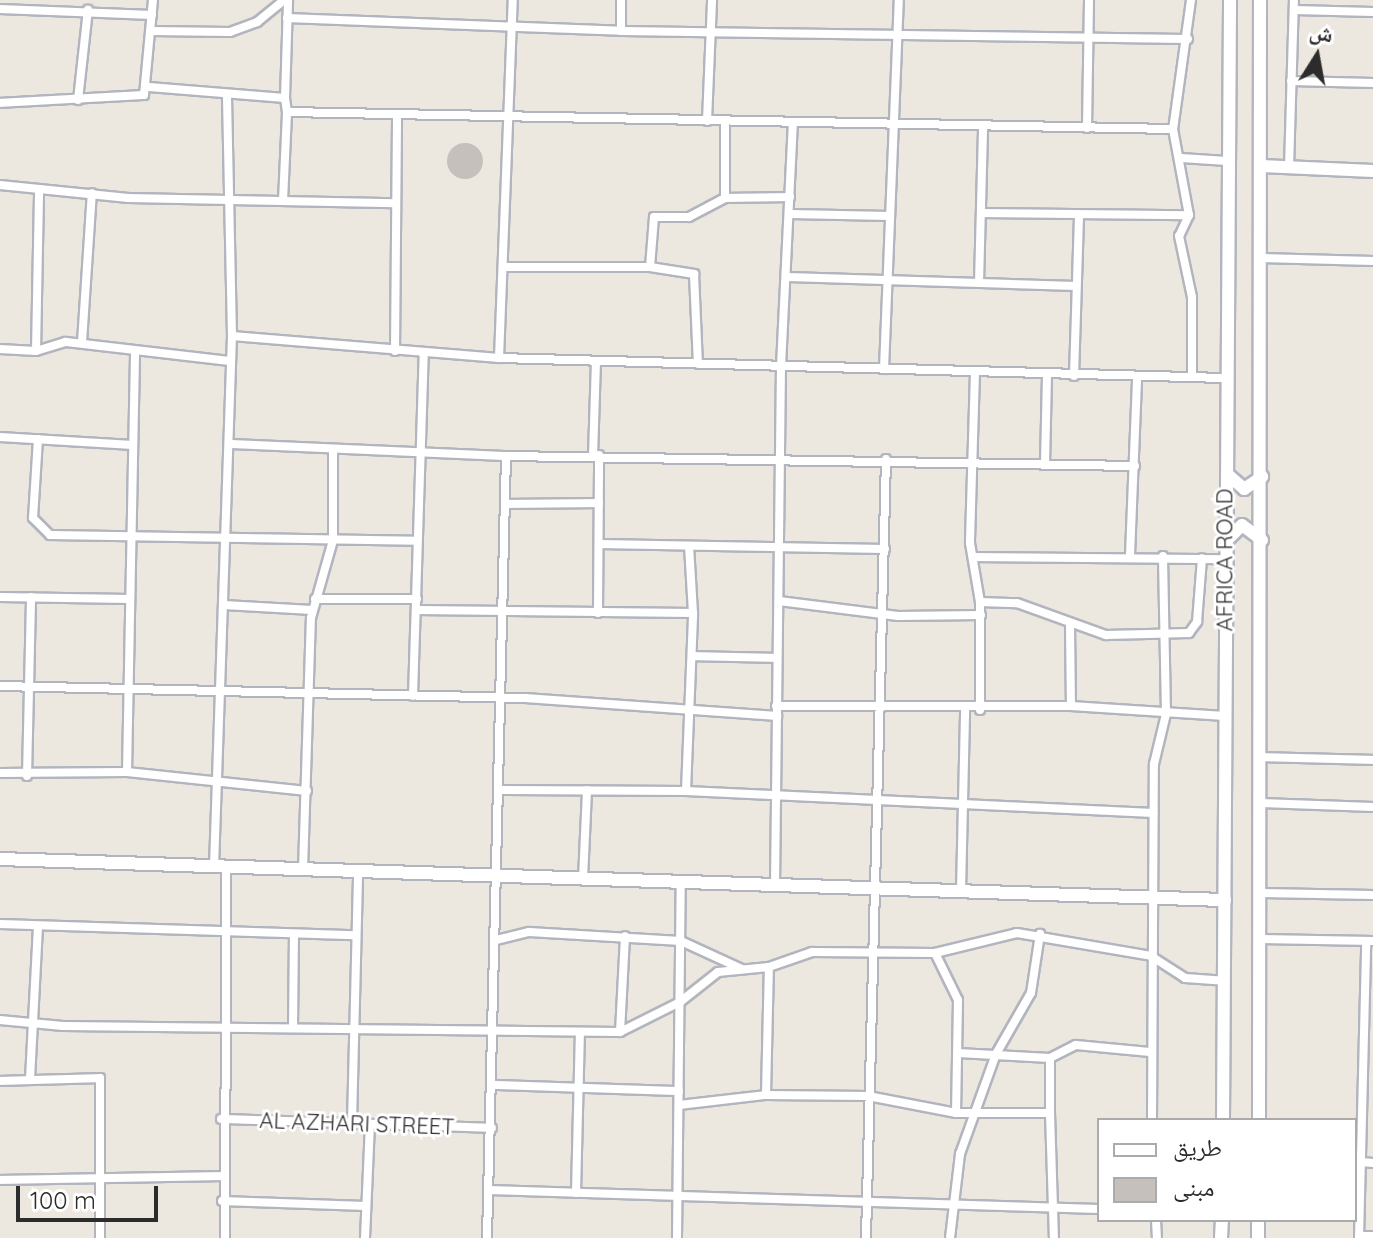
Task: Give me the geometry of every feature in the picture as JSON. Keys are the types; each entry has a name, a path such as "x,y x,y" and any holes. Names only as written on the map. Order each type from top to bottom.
{"street":[{"path":"0,103 144,95 149,87 153,0"},
{"path":"151,31 230,32 257,22 286,0"},
{"path":"283,201 287,112 286,0"},
{"path":"499,358 513,0"},
{"path":"621,0 621,31"},
{"path":"707,121 712,0"},
{"path":"884,369 899,0"},
{"path":"1087,128 1089,0"},
{"path":"1191,0 1188,39 1173,129 1181,158 1189,215 1179,236 1192,297 1192,377"},
{"name":"AFRICA ROAD","path":"1223,1118 1230,0"},
{"name":"AFRICA ROAD","path":"1259,1118 1262,540 1260,0"},
{"path":"1289,167 1294,5 1373,12"},
{"path":"0,9 88,10 152,15"},
{"path":"78,100 88,10"},
{"path":"287,18 512,24 621,31 1188,39"},
{"path":"1291,81 1373,83"},
{"path":"149,87 227,97 285,98"},
{"path":"225,1238 221,1176 224,931 215,778 221,693 232,336 227,97"},
{"path":"287,112 1173,129"},
{"path":"395,351 397,116"},
{"path":"725,122 725,198"},
{"path":"775,886 781,366 788,277 793,122"},
{"path":"979,283 983,125"},
{"path":"1181,158 1227,161"},
{"path":"1261,166 1373,171"},
{"path":"0,185 229,201 396,203"},
{"path":"36,351 39,189"},
{"path":"82,342 92,193"},
{"path":"650,267 654,217 689,217 725,198 790,197"},
{"path":"981,213 1189,215"},
{"path":"790,214 890,216"},
{"path":"1074,376 1079,215"},
{"path":"1261,258 1373,261"},
{"path":"504,267 650,267 696,276 698,364"},
{"path":"788,277 1076,286"},
{"path":"232,336 499,358 1137,378 1226,378"},
{"path":"0,349 36,351 49,343 82,342 135,354 230,361"},
{"path":"413,696 424,353"},
{"path":"127,772 135,354"},
{"path":"596,361 598,613"},
{"path":"975,372 974,557 981,615 980,710"},
{"path":"1045,464 1047,374"},
{"path":"1130,555 1137,378"},
{"path":"0,437 133,445"},
{"path":"38,439 33,512 39,529 50,535 417,541"},
{"path":"230,444 506,456 782,456 1135,466"},
{"path":"303,870 312,610 333,540 333,449"},
{"path":"487,1238 496,1030 495,876 506,456"},
{"path":"866,1238 886,459"},
{"path":"1225,471 1238,488 1262,477"},
{"path":"506,504 599,503"},
{"path":"1226,543 1242,525 1262,540"},
{"path":"599,544 885,549"},
{"path":"686,791 693,613 689,546"},
{"path":"974,557 1130,555 1225,559"},
{"path":"1152,1118 1154,764 1166,714 1160,637 1163,556"},
{"path":"980,602 1017,603 1070,626 1160,637 1195,629 1202,558"},
{"path":"0,597 130,599"},
{"path":"27,776 25,687 31,597"},
{"path":"315,599 417,599"},
{"path":"779,601 884,614 981,615"},
{"path":"224,605 312,610"},
{"path":"417,610 693,613"},
{"path":"1070,626 1071,706"},
{"path":"692,656 777,658"},
{"path":"0,686 500,698 688,714 1071,706 1225,716"},
{"path":"961,891 965,710"},
{"path":"1261,757 1373,760"},
{"path":"0,773 27,776 127,772 215,778 307,791"},
{"path":"498,790 686,791 878,803 1153,813"},
{"path":"583,879 587,790"},
{"path":"1261,803 1373,807"},
{"path":"0,859 1225,900"},
{"path":"352,1123 358,873"},
{"path":"677,1238 681,883"},
{"path":"1261,893 1373,895"},
{"path":"0,924 355,935"},
{"path":"30,1079 38,926"},
{"path":"496,940 529,932 681,941 743,969"},
{"path":"0,1020 33,1024 620,1032 680,1002 718,972 769,967 812,952 935,953 999,933 1040,934 1151,956 1185,978 1224,981"},
{"path":"293,1028 294,934"},
{"path":"950,1238 951,1204 973,1113 996,1054 1031,993 1040,934"},
{"path":"620,1032 625,936"},
{"path":"1260,939 1369,941 1359,1237 1373,1236"},
{"path":"935,953 958,1000 956,1113"},
{"path":"766,1095 769,967"},
{"path":"576,1193 580,1032"},
{"path":"958,1053 1050,1058 1076,1045 1150,1052"},
{"path":"1050,1058 1054,1238"},
{"path":"0,1081 100,1078 100,1238"},
{"path":"494,1085 679,1091"},
{"path":"1362,1091 1373,1091"},
{"path":"679,1105 766,1095 868,1096 956,1113 1050,1113"},
{"name":"AL AZHARI STREET","path":"221,1119 492,1128"},
{"path":"365,1238 370,1124"},
{"path":"1361,1162 1373,1163"},
{"path":"0,1180 221,1176"},
{"path":"489,1190 1097,1209"},
{"path":"222,1201 366,1206"}],"building":[{"path":"465,143 478,148 483,161 478,174 465,179 452,174 447,161 452,148"}]}
